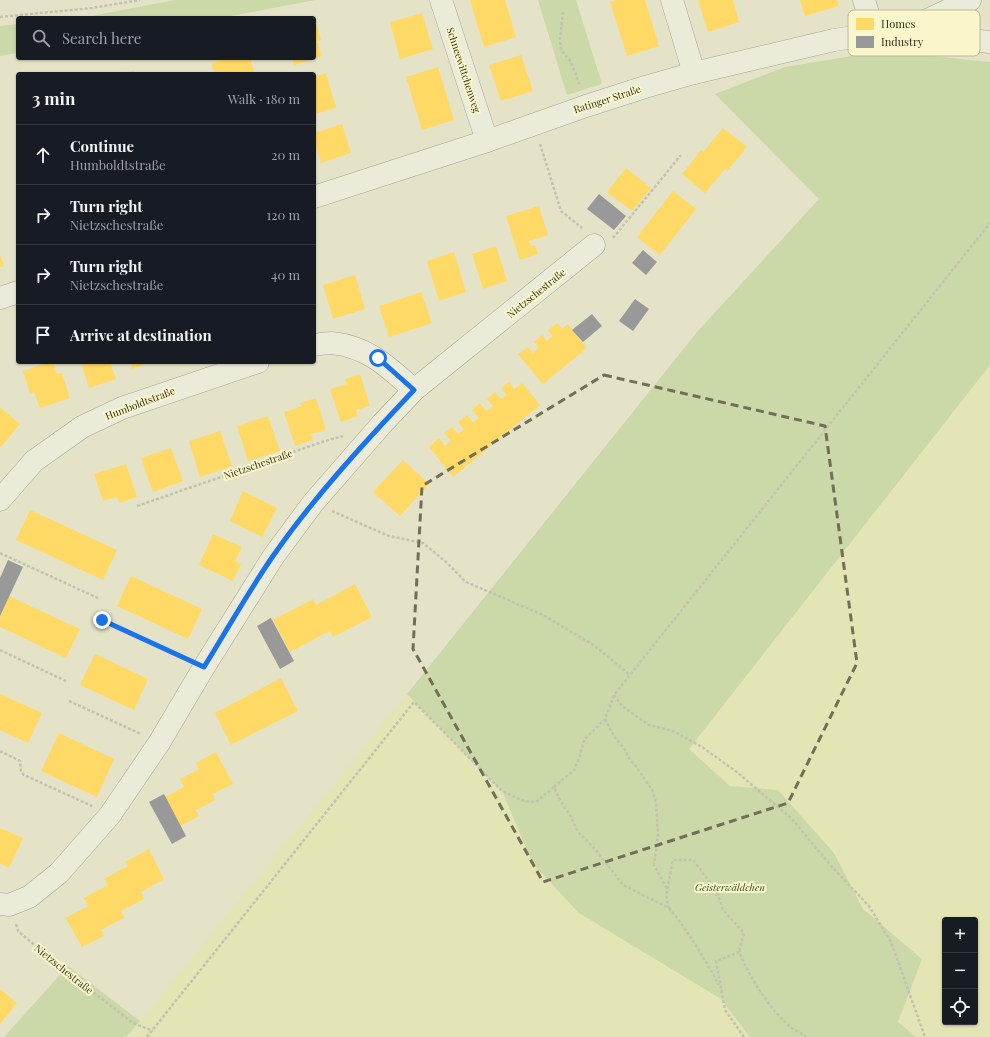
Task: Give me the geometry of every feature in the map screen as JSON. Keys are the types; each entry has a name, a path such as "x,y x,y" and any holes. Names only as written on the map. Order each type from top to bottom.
{"street":[{"name":"Schneewittchenweg","path":"441,0 487,141"},
{"path":"672,0 694,73"},
{"path":"864,0 867,10"},
{"path":"949,10 970,0"},
{"name":"Ratinger Straße","path":"316,196 487,141 645,87 694,73 848,38"},
{"name":"Ratinger Straße","path":"980,41 990,42"},
{"name":"Nietzschestraße","path":"4,904 29,897 59,873 110,815 159,743 204,667 273,557 313,503 380,425 414,390 594,245"},
{"path":"0,298 16,293"},
{"path":"316,345 331,343 356,347 378,358 414,390"},
{"name":"Humboldtstraße","path":"0,500 34,461 82,427 122,408 252,364"}],"path":[{"path":"0,17 92,8 140,0"},
{"path":"563,12 560,38 562,50 571,62 586,106"},
{"path":"534,125 561,211 581,228 594,245 610,242 682,155"},
{"path":"147,1037 414,702 502,791 524,801 536,802 574,770 580,756 584,740 605,719 614,695 990,223"},
{"name":"Nietzschestraße","path":"137,506 346,435"},
{"path":"313,503 389,536 423,544 466,582 542,614 595,646 630,675"},
{"path":"0,553 100,599"},
{"path":"102,620 204,667"},
{"path":"0,650 66,681"},
{"path":"614,695 622,706 649,725 673,731 702,746 738,773 792,819 831,866 869,906 891,942 925,1037"},
{"path":"69,701 159,743"},
{"path":"605,719 614,736 652,790 656,802 658,836 654,865 668,890"},
{"path":"0,751 20,761 21,772 24,775 110,815"},
{"path":"554,787 559,798 571,816 578,832 595,849 622,885 669,908 697,946 721,987"},
{"path":"669,908 666,896 673,860 693,860 717,892 723,910 744,933 739,952 748,972 765,1000 789,1026 806,1037"},
{"name":"Nietzschestraße","path":"4,904 18,931 57,964 133,1023 153,1031"},
{"path":"739,952 716,961 725,1010 744,1037"}],"highlighted area":[{"path":"604,375 825,426 857,663 788,803 543,882 413,649 422,486"}],"green space":[{"path":"175,0 315,0 231,16 91,16"},
{"path":"538,0 576,0 602,84 567,95"},
{"path":"16,24 16,53 0,56 0,26"},
{"name":"Geisterwäldchen","path":"852,56 932,56 990,62 990,365 689,749 730,786 778,790 834,853 863,909 922,959 898,1022 916,1037 750,1037 721,999 579,913 533,864 502,791 407,694 697,332 819,199 715,94 785,67"},
{"path":"990,365 990,1037 916,1037 898,1022 922,959 863,909 834,853 778,790 730,786 689,749"},
{"path":"407,694 502,791 533,864 579,913 721,999 750,1037 126,1037"},
{"path":"68,966 140,1021 126,1037 4,1037"}],"building: Homes":[{"path":"470,0 505,0 516,37 484,47"},
{"path":"616,0 645,0 659,46 627,56 610,2"},
{"path":"698,0 733,0 739,22 708,32"},
{"path":"800,0 837,0 839,6 805,16"},
{"path":"422,13 433,49 400,59 390,22"},
{"path":"316,25 321,40 317,41 322,56 316,58"},
{"path":"521,55 533,91 501,101 489,65"},
{"path":"221,60 251,60 254,72 214,72 211,63"},
{"path":"293,60 310,60 294,65"},
{"path":"438,67 454,120 422,130 406,77"},
{"path":"326,73 336,108 316,113 316,76"},
{"path":"342,124 351,153 321,163 316,147 316,132"},
{"path":"723,128 747,147 727,171 725,169 705,193 682,174 701,150 703,152"},
{"path":"626,168 651,188 632,211 607,192"},
{"path":"673,191 696,209 660,255 637,237"},
{"path":"539,206 548,235 529,241 531,246 535,245 538,254 520,260 506,216"},
{"path":"496,246 507,281 483,289 472,254"},
{"path":"454,252 466,292 439,301 427,261"},
{"path":"0,255 4,266 0,267"},
{"path":"355,275 365,309 333,319 323,285"},
{"path":"421,292 432,323 389,337 379,306"},
{"path":"557,323 562,329 568,324 587,348 543,384 518,354 528,347 533,353 539,348 534,342 542,335 547,341 553,336 548,330"},
{"path":"43,364 54,364 57,374 62,373 70,398 40,408 34,392 30,394 23,371"},
{"path":"82,364 111,364 116,379 89,388"},
{"path":"131,364 146,364 132,369"},
{"path":"360,374 370,406 356,410 358,416 341,422 330,389 347,384 345,379"},
{"path":"509,382 514,389 522,383 540,405 453,477 429,447 439,438 445,446 451,441 444,433 452,427 458,434 464,429 458,422 467,415 473,422 479,418 472,410 480,403 486,411 493,406 487,399 495,392 501,399 507,395 501,388"},
{"path":"316,398 326,430 311,434 313,440 295,446 284,412 302,406 300,403"},
{"path":"0,407 20,424 1,447 0,446"},
{"path":"268,416 280,451 248,461 237,426"},
{"path":"220,431 232,466 200,477 189,441"},
{"path":"171,448 183,481 153,492 141,458"},
{"path":"403,460 429,484 400,516 373,492"},
{"path":"126,464 137,497 119,503 117,497 103,501 94,474"},
{"path":"243,491 277,508 262,537 230,521"},
{"path":"30,510 117,550 103,580 16,540"},
{"path":"213,534 242,547 235,561 241,564 233,581 199,565"},
{"path":"131,576 202,609 188,639 117,606"},
{"path":"355,584 372,617 333,637 330,631 290,652 273,620 313,599 316,605"},
{"path":"9,596 80,629 66,658 0,627 0,616"},
{"path":"95,654 148,679 134,710 80,685"},
{"path":"281,678 298,711 231,745 215,713"},
{"path":"0,694 42,713 28,743 0,730"},
{"path":"59,733 114,759 97,797 41,771"},
{"path":"216,752 233,784 213,794 215,800 196,810 199,816 180,826 165,797 184,787 180,779 199,769 196,763"},
{"path":"0,828 23,838 9,868 0,863"},
{"path":"149,849 164,879 141,892 144,899 121,911 124,918 101,930 104,936 82,947 66,918 88,906 84,898 108,885 104,879 128,866 125,862"},
{"path":"0,989 17,1003 0,1024"}],"building: Industry":[{"path":"599,194 626,216 614,230 587,209"},
{"path":"643,250 657,262 646,275 632,263"},
{"path":"635,299 649,309 633,331 619,321"},
{"path":"592,314 602,326 583,342 572,330"},
{"path":"8,560 23,567 0,616 0,578"},
{"path":"271,618 294,661 280,669 257,626"},
{"path":"164,794 186,836 172,844 149,802"}],"route":[{"path":"102,620 204,667 273,557 313,503 380,425 414,390 378,358"}]}
